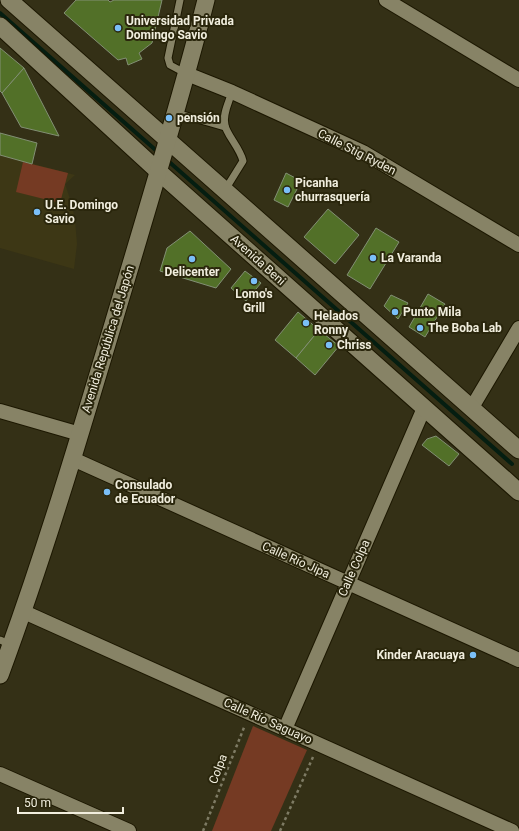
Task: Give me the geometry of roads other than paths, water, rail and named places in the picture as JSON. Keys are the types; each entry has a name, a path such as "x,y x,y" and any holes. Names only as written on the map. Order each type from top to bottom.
{"street":[{"path":"9,0 168,142 225,190 519,450"},
{"name":"Avenida República del Japón","path":"0,675 6,642 24,612 73,459 168,142 206,0"},
{"path":"386,0 519,80"},
{"name":"Avenida Beni","path":"0,26 519,492"},
{"name":"Calle Stig Ryden","path":"187,74 232,92 363,152 519,245"},
{"path":"471,409 519,328"},
{"name":"Calle Colpa","path":"285,729 424,408"},
{"path":"0,411 80,434"},
{"name":"Calle Río Jipa","path":"73,459 519,660"},
{"name":"Calle Río Saguayo","path":"24,612 512,831"},
{"path":"0,774 130,831"},
{"path":"517,831 519,827"}],"lane":[{"path":"180,0 168,58 170,65 187,74"},
{"path":"225,190 243,161 242,154 225,127 224,117 232,92"},
{"path":"176,113 225,127"}],"waterway":[{"path":"0,13 159,153"},
{"path":"167,160 512,464"}],"place":[{"name":"Universidad Privada Domingo Savio","path":"118,28"},
{"name":"pensión","path":"169,118"},
{"name":"Picanha churrasquería","path":"287,190"},
{"name":"U.E. Domingo Savio","path":"37,212"},
{"name":"La Varanda","path":"373,258"},
{"name":"Delicenter","path":"192,259"},
{"name":"Lomo's Grill","path":"254,281"},
{"name":"Punto Mila","path":"395,312"},
{"name":"Helados Ronny","path":"306,323"},
{"name":"The Boba Lab","path":"420,328"},
{"name":"Chriss","path":"329,345"},
{"name":"Consulado de Ecuador","path":"107,492"},
{"name":"Kinder Aracuaya","path":"473,655"}]}
